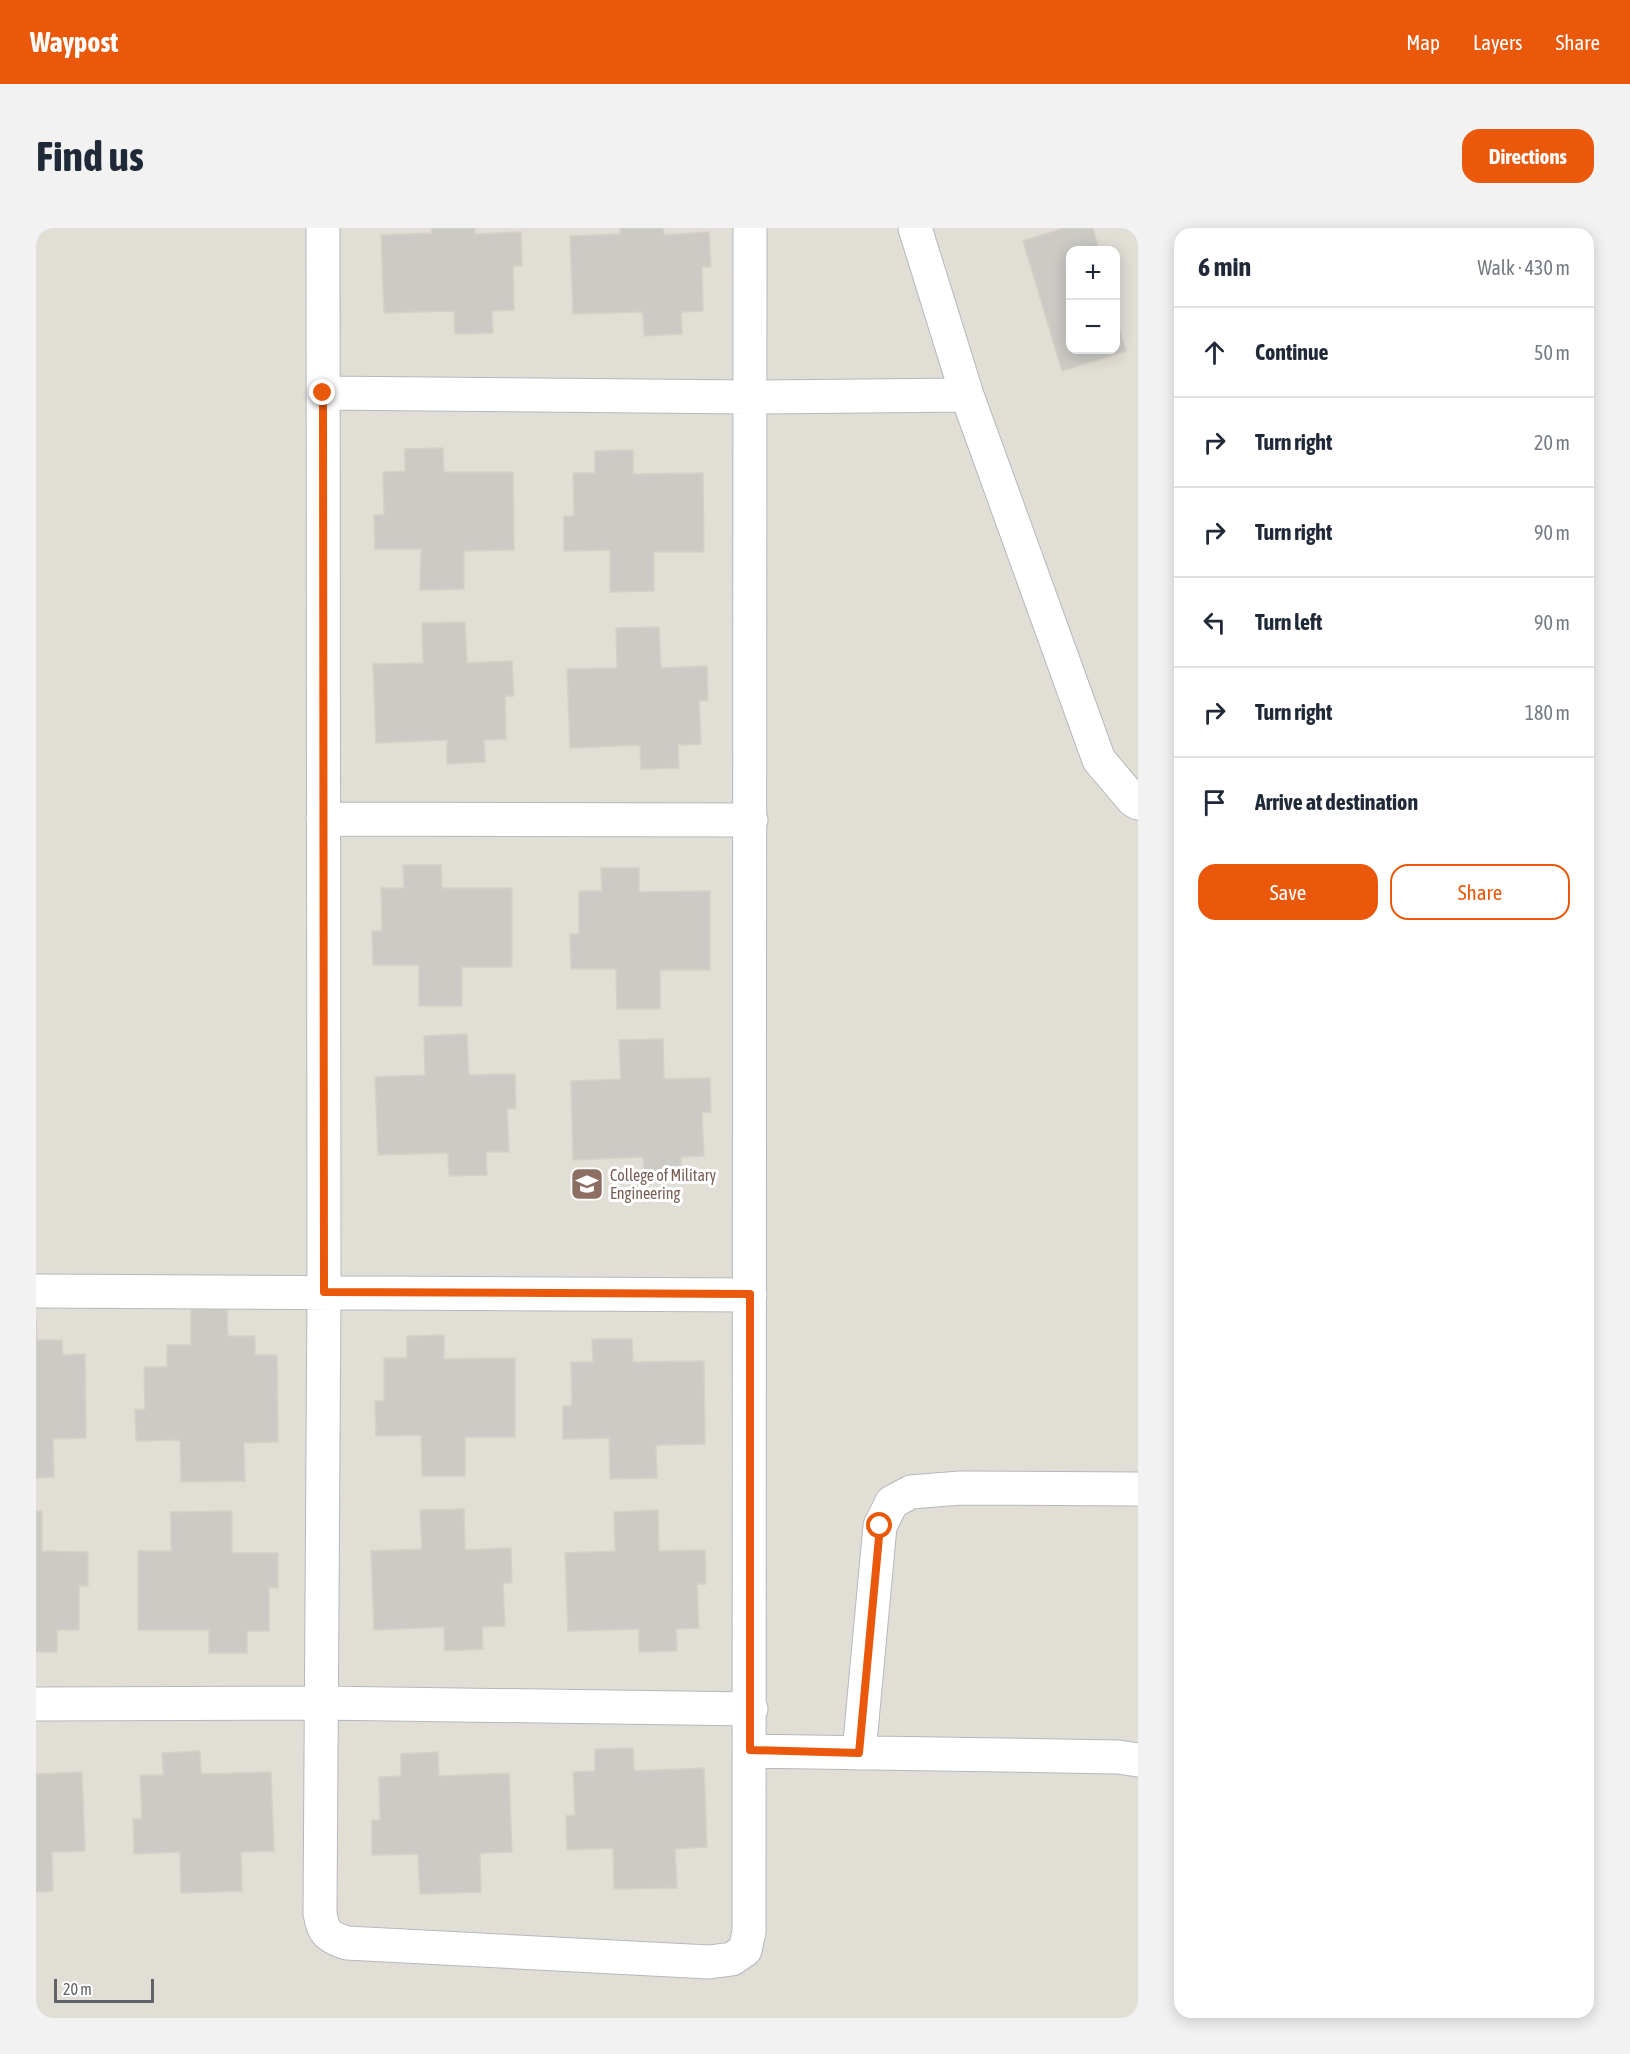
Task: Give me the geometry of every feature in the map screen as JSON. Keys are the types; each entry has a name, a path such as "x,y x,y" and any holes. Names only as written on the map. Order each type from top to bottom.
{"street":[{"path":"323,228 324,1292 320,1913 322,1928 333,1938 347,1943 709,1962 732,1959 745,1950 749,1932 751,1709 750,228"},
{"path":"915,228 967,395 1099,760 1138,803"},
{"path":"323,393 750,398 967,395"},
{"path":"323,819 751,820"},
{"path":"36,1291 750,1294"},
{"path":"859,1753 880,1526 892,1502 911,1492 960,1488 1138,1490"},
{"path":"36,1704 321,1703 751,1709"},
{"path":"750,1750 1118,1757 1138,1760"}],"shaded area":[{"name":"College of Military Engineering","path":"36,228 1138,228 1138,2018 36,2018"}],"building":[{"path":"431,228 475,228 475,234 521,232 522,266 513,266 514,310 492,311 493,333 455,334 454,311 384,313 381,235 432,233"},
{"path":"620,228 663,228 664,235 709,232 711,267 702,267 703,311 681,312 682,334 644,336 643,312 573,314 570,236 620,234"},
{"path":"1064,228 1093,228 1098,246 1066,246 1066,354 1116,354 1062,371 1023,241"},
{"path":"1120,332 1126,351 1120,353"},
{"path":"443,448 444,472 513,472 514,550 464,551 464,589 420,590 421,549 375,549 374,515 384,515 383,472 405,471 405,449"},
{"path":"633,450 633,474 703,473 704,552 654,552 654,591 610,592 610,550 564,551 564,516 574,516 573,473 595,473 595,451"},
{"path":"465,622 467,663 512,661 514,696 505,696 506,739 484,740 485,762 447,764 447,740 376,743 373,664 423,663 422,623"},
{"path":"659,627 661,668 707,666 708,700 699,701 701,744 678,745 679,768 641,769 640,745 570,748 567,669 617,668 616,628"},
{"path":"403,865 441,865 442,888 512,888 512,967 462,967 462,1006 419,1006 419,965 373,965 372,931 382,931 381,888 404,888"},
{"path":"601,868 639,868 639,892 710,891 710,970 660,970 660,1009 617,1009 616,969 571,969 570,934 579,934 579,891 602,891"},
{"path":"467,1034 469,1075 515,1074 516,1108 507,1109 509,1152 486,1152 487,1175 449,1176 448,1153 378,1155 375,1077 425,1075 424,1036"},
{"path":"663,1039 664,1079 710,1078 711,1112 702,1113 704,1156 681,1157 682,1179 645,1180 643,1157 573,1160 571,1081 621,1079 619,1040"},
{"path":"227,1309 228,1336 255,1336 255,1355 277,1355 278,1442 244,1443 245,1481 181,1482 180,1440 136,1441 135,1410 145,1409 144,1367 167,1367 167,1345 191,1345 191,1310"},
{"path":"36,1318 37,1340 62,1340 63,1355 85,1354 86,1438 53,1439 54,1477 36,1478"},
{"path":"444,1335 444,1359 515,1358 515,1437 465,1437 465,1476 422,1476 421,1435 376,1436 375,1401 384,1401 384,1358 407,1358 407,1336"},
{"path":"592,1339 632,1339 633,1362 704,1361 705,1444 656,1445 657,1478 610,1479 609,1438 563,1439 563,1406 572,1406 571,1362 593,1362"},
{"path":"464,1509 465,1550 511,1548 512,1583 503,1583 505,1626 482,1627 483,1649 445,1651 444,1627 374,1630 371,1551 422,1549 420,1510"},
{"path":"658,1510 659,1551 705,1550 706,1584 697,1584 699,1628 676,1629 677,1651 639,1652 639,1629 568,1631 565,1553 615,1551 614,1512"},
{"path":"36,1511 42,1511 42,1551 88,1552 88,1586 79,1586 79,1630 57,1630 57,1652 36,1652"},
{"path":"232,1511 232,1553 278,1553 278,1588 269,1587 269,1631 247,1631 247,1653 209,1653 209,1630 138,1630 138,1551 171,1551 171,1512"},
{"path":"633,1748 634,1771 704,1768 707,1847 675,1849 677,1888 614,1889 613,1848 567,1850 566,1816 575,1815 573,1772 595,1771 595,1749"},
{"path":"200,1751 201,1774 271,1772 274,1851 241,1852 242,1891 181,1893 180,1852 134,1854 133,1819 142,1819 140,1775 163,1775 162,1753"},
{"path":"438,1752 439,1776 509,1773 512,1852 480,1853 481,1892 420,1894 418,1854 372,1855 372,1820 380,1820 379,1777 401,1776 401,1754"},
{"path":"82,1772 85,1851 52,1852 53,1891 36,1892 36,1774"}],"place":[{"name":"College of Military Engineering","path":"587,1184"}],"route":[{"path":"323,393 324,1292 750,1294 750,1750 859,1753 880,1526"}]}
